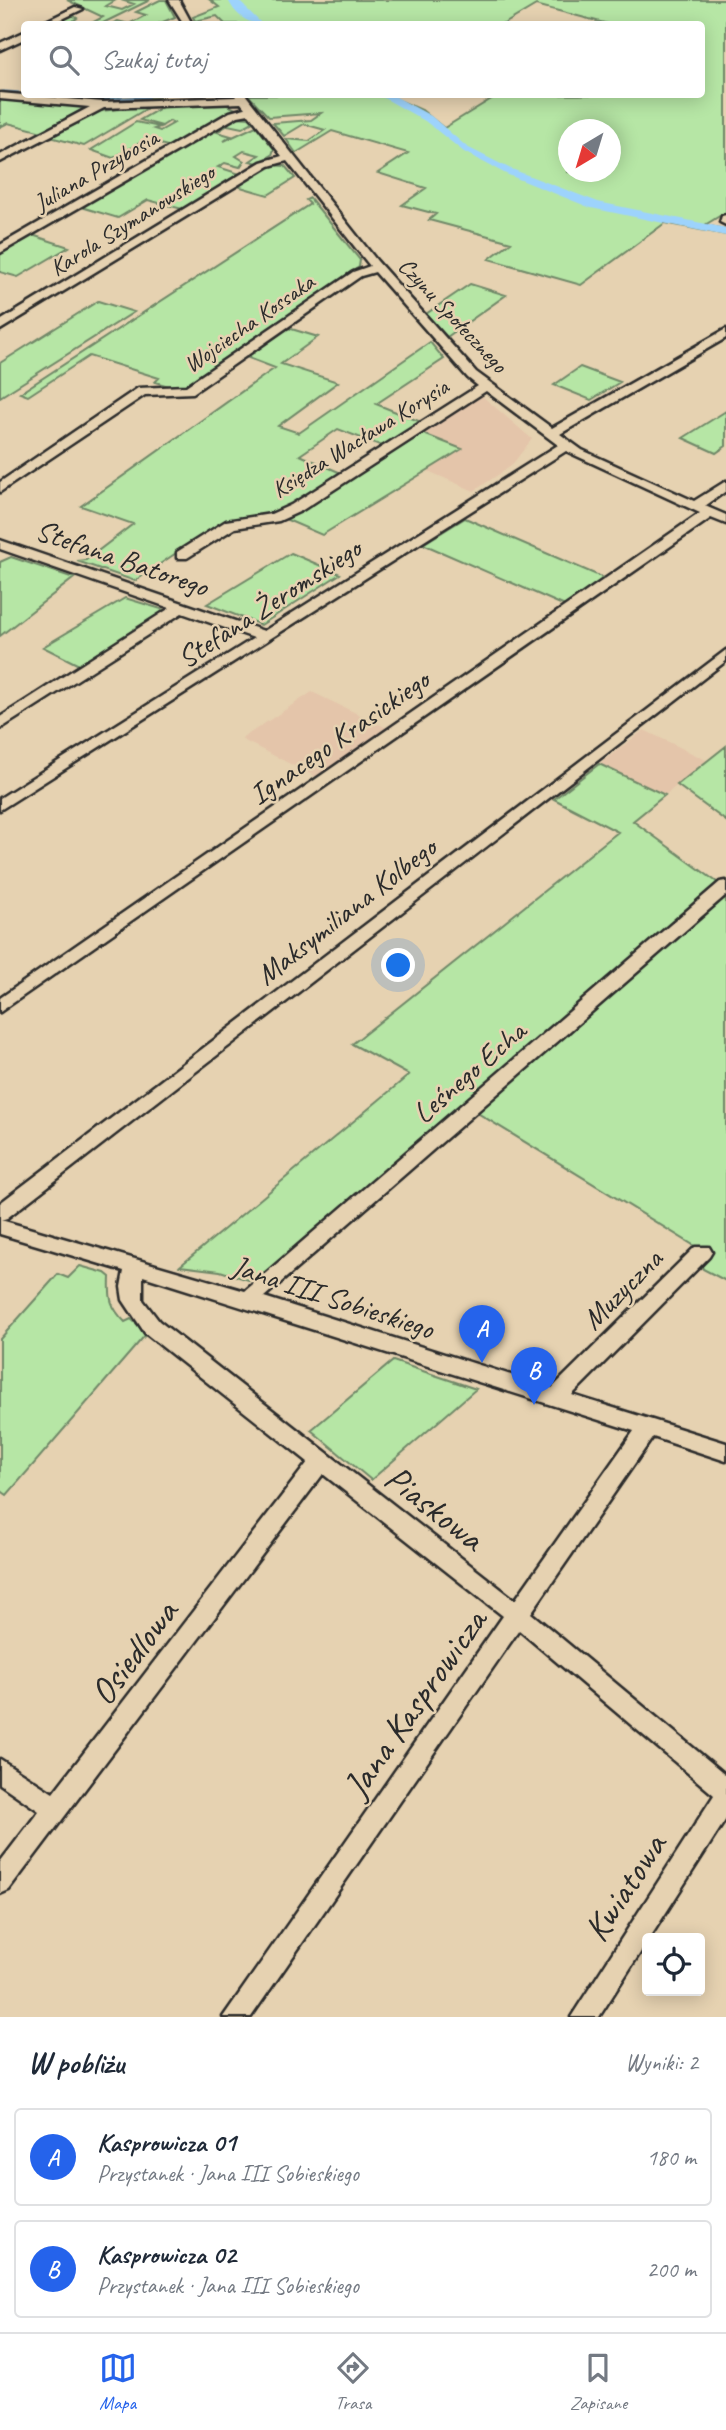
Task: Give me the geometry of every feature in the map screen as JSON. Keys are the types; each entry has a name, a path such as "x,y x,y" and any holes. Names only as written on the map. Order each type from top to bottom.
{"street":[{"path":"174,0 186,21"},
{"path":"52,21 78,9"},
{"path":"0,47 21,36"},
{"path":"0,96 21,98"},
{"path":"23,98 102,105 244,101"},
{"name":"Czynu Społecznego","path":"244,101 377,268 460,364 566,446 726,520"},
{"name":"Juliana Przybosia","path":"3,245 234,114 244,101"},
{"path":"0,159 102,105"},
{"name":"Karola Szymanowskiego","path":"0,326 265,164 290,157"},
{"name":"Wojciecha Kossaka","path":"0,488 142,391 189,390 357,274 377,268"},
{"path":"550,435 726,333"},
{"name":"Księdza Wacława Korysia","path":"182,555 231,524 274,518 296,508 486,386"},
{"name":"Stefana Żeromskiego","path":"0,805 566,446"},
{"name":"Ignacego Krasickiego","path":"0,1006 702,510 726,485"},
{"name":"Stefana Batorego","path":"0,544 266,637"},
{"path":"0,724 180,607"},
{"name":"Maksymiliana Kolbego","path":"0,1213 726,654"},
{"name":"Leśnego Echa","path":"248,1300 726,886"},
{"name":"Jana III Sobieskiego","path":"0,1227 248,1300 726,1452"},
{"name":"Muzyczna","path":"555,1398 702,1252"},
{"name":"Piaskowa","path":"135,1267 129,1291 152,1327 518,1616 726,1790"},
{"name":"Jana Kasprowicza","path":"236,2017 648,1427"},
{"name":"Osiedlowa","path":"0,1882 58,1810 320,1462"},
{"path":"0,1770 58,1810"},
{"name":"Kwiatowa","path":"584,2017 726,1798"}],"shaded area":[{"path":"481,395 532,439 511,466 474,491 428,471 462,449 421,433"},
{"path":"312,692 387,728 316,777 241,739"},
{"path":"644,730 708,761 665,795 599,764"}],"green space":[{"path":"67,0 116,0 106,6 122,10 134,4 121,0 150,0 107,21 96,21 103,17"},
{"path":"160,0 166,0 175,17 165,21 135,21 146,15 136,12"},
{"path":"210,0 726,0 726,212 705,225 726,229 726,235 665,223 581,285 489,259 511,242 429,220 436,214 402,205 426,188 378,173 408,153 332,131 296,153 286,139 309,141 325,130 304,124 284,136 273,123 311,120 321,113 269,117 251,98 395,98 422,110 444,128 493,98 705,98 705,21 597,21 536,5 509,21 222,21 217,16 195,21 193,17 219,7"},
{"path":"72,15 77,18 73,21 59,21"},
{"path":"42,98 163,98 101,103"},
{"path":"0,100 81,106 83,109 42,132 8,123 0,127"},
{"path":"223,103 236,109 171,147 145,140 113,158 91,150 136,122 160,127 154,129 160,131 174,123 170,121 162,126 140,120 166,105"},
{"path":"151,106 84,146 50,137 100,111"},
{"path":"236,117 249,118 253,122 242,128 228,125 217,132 231,136 224,141 256,126 274,149 272,155 258,163 250,161 259,155 244,151 236,156 244,161 240,167 225,163 218,167 240,174 182,209 148,200 118,218 81,207"},
{"path":"271,165 285,166 295,178 268,195 237,186"},
{"path":"310,198 360,260 359,267 179,389 155,382 159,378 89,356 28,396 20,393 310,204 306,200"},
{"path":"32,235 69,247 18,277 0,272 0,254"},
{"path":"470,284 506,295 447,337 426,314"},
{"path":"98,301 134,312 0,397 0,363"},
{"path":"288,328 318,337 281,364 338,382 278,426 299,433 430,342 444,359 376,404 421,422 382,446 338,429 300,455 341,473 281,511 216,526 135,581 77,561 86,560 133,524 81,506 275,368 246,357"},
{"path":"580,367 620,382 591,400 554,385"},
{"path":"726,411 726,446 716,453 683,438"},
{"path":"421,433 462,449 322,535 285,519"},
{"path":"465,518 604,578 565,606 423,544"},
{"path":"291,553 340,574 261,625 207,604"},
{"path":"11,557 74,578 0,636 0,562"},
{"path":"125,598 168,611 83,667 43,647"},
{"path":"726,746 726,821 677,785"},
{"path":"599,764 665,795 633,821 721,885 261,1284 220,1271 180,1266 409,1075 352,1044 618,832 554,799"},
{"path":"726,893 726,1281 703,1269 693,1245 476,1112"},
{"path":"80,1266 110,1277 110,1297 116,1312 125,1322 131,1319 147,1333 7,1495 0,1490 0,1339 58,1274 68,1278"},
{"path":"393,1361 476,1389 371,1480 311,1430"}],"waterway":[{"path":"233,0 237,8 253,21"},
{"path":"3,92 18,93"},
{"path":"92,98 130,98"},
{"path":"390,98 427,118"},
{"path":"431,121 462,146"},
{"path":"468,150 503,168"},
{"path":"510,171 595,205 726,232"}],"place":[{"name":"Kasprowicza 01","path":"482,1363"},
{"name":"Kasprowicza 02","path":"534,1405"}]}
